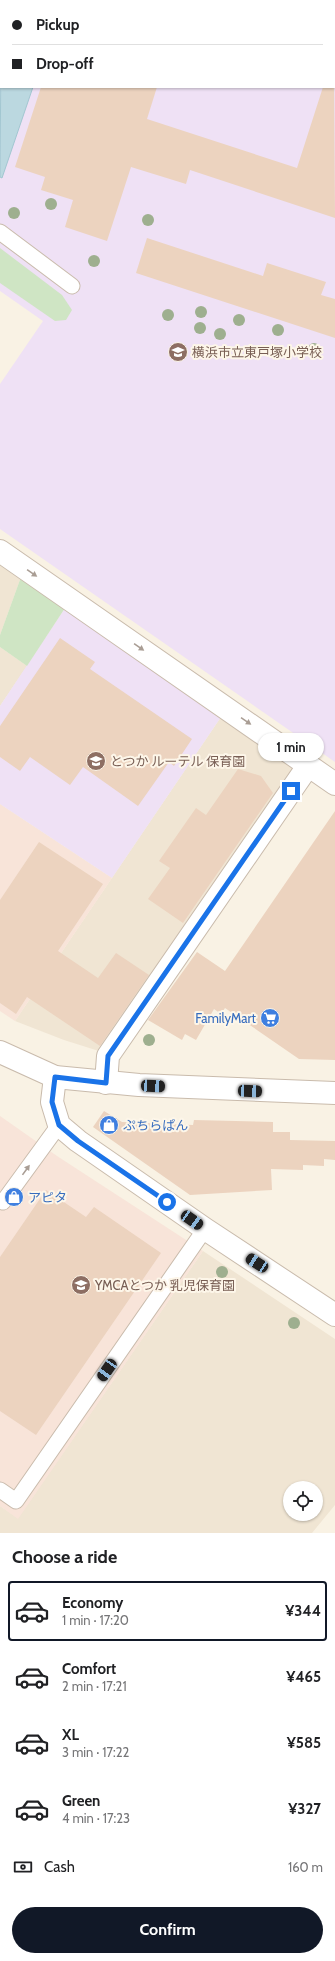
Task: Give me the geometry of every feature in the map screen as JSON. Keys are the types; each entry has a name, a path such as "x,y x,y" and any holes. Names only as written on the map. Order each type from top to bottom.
{"street":[{"path":"0,551 259,729 308,766 335,784"},
{"path":"106,1083 108,1056 308,766"},
{"path":"0,1052 55,1077 106,1083 222,1090 335,1093"},
{"path":"55,1077 52,1102 59,1125 78,1141 205,1229 335,1315"}],"lane":[{"path":"0,232 72,286"},
{"path":"3,1202 59,1125"},
{"path":"0,1490 16,1501 205,1229"}],"shaded area":[{"name":"横浜市立東戸塚小学校","path":"0,88 335,88 335,762 0,529 0,384 43,321 0,291"},
{"path":"0,563 21,577 0,635"},
{"name":"とつか ルーテル 保育園","path":"65,608 221,717 112,878 0,804 0,706"},
{"path":"0,647 27,666 0,706"},
{"path":"221,717 298,771 102,1052 64,1040 15,1021"},
{"path":"0,804 112,878 15,1021 0,1011"},
{"path":"0,1116 57,1156 203,1251 18,1519 0,1506"},
{"path":"203,1251 335,1339 335,1505 323,1520 323,1481 283,1481 283,1521 322,1521 312,1533 0,1533 0,1506 18,1518"}],"green space":[{"path":"0,248 62,295 72,310 66,320 55,321 0,283"},
{"path":"21,577 65,608 27,666 0,647 0,635"}],"water":[{"path":"1,88 33,88 2,178 0,177"}],"building":[{"path":"41,88 157,88 147,119 297,168 323,88 334,88 335,218 190,170 186,184 131,167 107,241 65,227 73,200 41,190 45,177 15,167"},
{"path":"147,238 263,276 267,263 326,282 321,295 335,299 335,338 136,273"},
{"path":"60,638 95,662 90,669 192,739 174,766 169,762 138,806 83,767 70,785 30,757 20,771 0,757 0,726"},
{"path":"238,769 261,776 273,793 183,923 148,899 170,868 159,861 196,808 206,815"},
{"path":"335,811 335,1060 299,1059 225,1008 221,1014 214,1009 196,1040 185,1034 182,1040 148,1020 197,952 225,971"},
{"path":"39,842 103,884 58,951 98,978 116,953 149,975 100,1046 27,997 16,1014 0,1003 0,900"},
{"path":"104,1111 122,1122 193,1125 194,1120 273,1122 273,1132 290,1132 290,1140 335,1141 335,1160 324,1159 324,1166 303,1165 303,1170 271,1169 272,1190 190,1195 93,1127"},
{"path":"46,1190 86,1217 94,1207 161,1253 36,1435 0,1411 0,1257"}],"place":[{"name":"横浜市立東戸塚小学校","path":"178,352"},
{"name":"とつか ルーテル 保育園","path":"96,761"},
{"name":"FamilyMart","path":"270,1018"},
{"name":"ぷちらぱん","path":"109,1125"},
{"name":"アピタ","path":"14,1197"},
{"name":"YMCAとつか 乳児保育園","path":"81,1285"}],"route":[{"path":"167,1202 78,1141 59,1125 52,1102 55,1077 106,1083 108,1056 291,791"}]}
